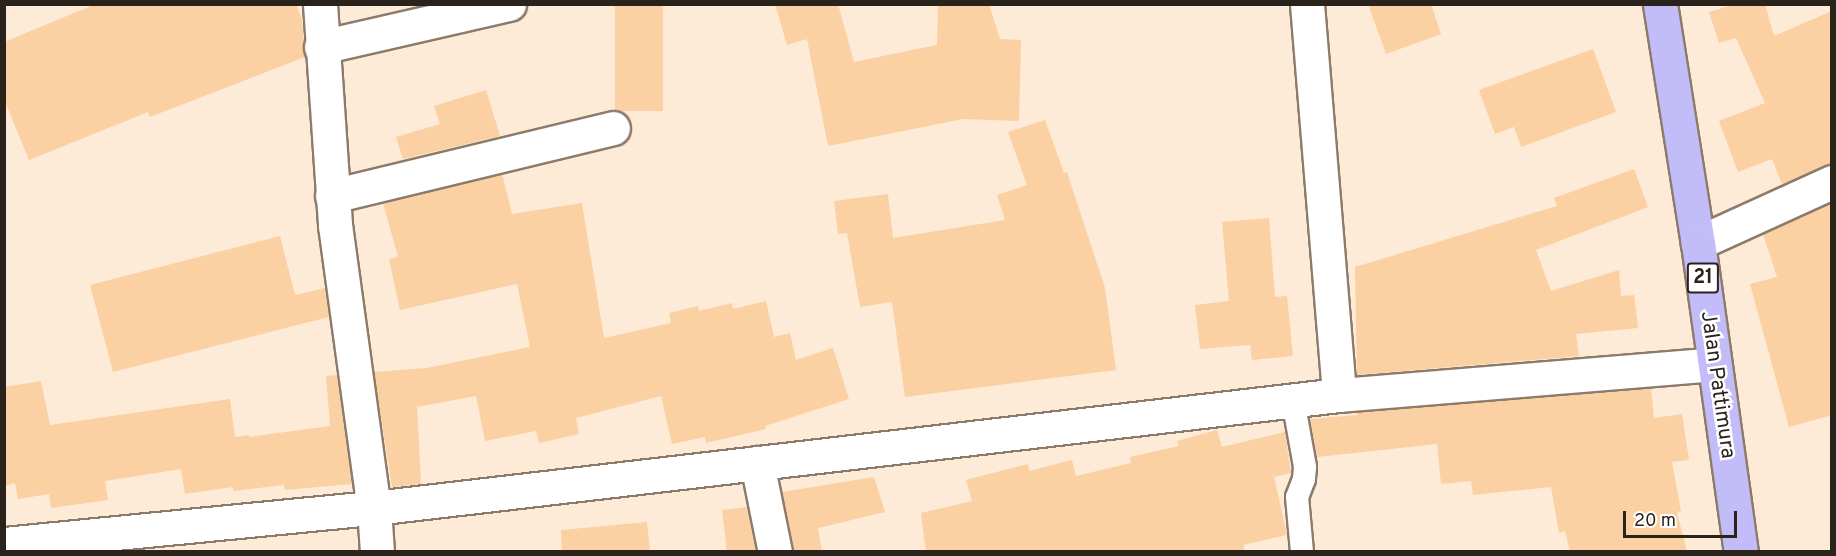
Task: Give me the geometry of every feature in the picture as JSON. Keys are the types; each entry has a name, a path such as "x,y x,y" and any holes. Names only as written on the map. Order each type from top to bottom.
{"highway":[{"name":"Jalan Pattimura","path":"1660,4 1698,243 1742,552"}],"street":[{"path":"320,4 332,196 374,508 377,552"},
{"path":"321,47 508,4"},
{"path":"1307,4 1340,395"},
{"path":"332,196 613,129"},
{"path":"1698,243 1832,182"},
{"path":"4,543 374,508 1340,395 1714,364"},
{"path":"757,463 775,552"}],"lane":[{"path":"1293,400 1305,467 1304,479 1297,497 1302,552"}],"building":[{"path":"96,4 296,4 302,20 305,57 150,117 148,112 29,160 4,99 4,42"},
{"path":"615,4 663,4 663,111 615,111"},
{"path":"775,4 838,4 854,62 937,45 938,4 989,4 1000,39 1021,40 1019,121 963,119 828,146 807,39 787,45"},
{"path":"1368,4 1431,4 1441,34 1386,54"},
{"path":"1736,4 1765,4 1774,36 1832,11 1832,164 1782,184 1772,159 1738,172 1719,121 1765,103 1736,38 1719,43 1709,12"},
{"path":"1593,49 1616,112 1521,147 1514,127 1495,134 1479,90"},
{"path":"486,90 500,136 403,159 396,137 440,124 434,106"},
{"path":"1045,120 1064,173 1067,172 1105,288 1116,370 905,397 892,302 860,307 847,233 838,234 834,201 888,194 893,238 1005,220 997,195 1027,185 1008,132"},
{"path":"1634,169 1648,207 1536,250 1551,291 1619,270 1621,296 1634,295 1638,328 1576,334 1579,356 1357,375 1355,267 1557,206 1554,198"},
{"path":"502,174 512,214 582,203 604,338 671,323 669,313 698,306 699,311 732,303 733,309 766,301 774,337 790,333 796,360 833,348 849,399 765,426 766,429 706,443 705,437 672,444 661,396 576,418 579,434 539,443 536,431 485,441 476,396 417,407 421,484 392,487 374,372 427,368 530,347 517,284 400,310 389,259 398,257 383,203"},
{"path":"1832,203 1832,415 1789,427 1750,284 1777,277 1763,234"},
{"path":"1269,218 1275,297 1287,296 1293,356 1252,360 1250,345 1200,349 1195,305 1229,301 1222,222"},
{"path":"280,236 295,295 325,288 329,317 113,372 90,285"},
{"path":"337,375 352,484 285,490 284,485 233,491 233,487 185,494 181,469 105,481 108,500 51,508 49,494 18,499 15,483 4,486 4,387 41,381 50,425 230,399 235,437 249,435 249,437 330,426 326,376"},
{"path":"1651,388 1654,418 1682,414 1689,460 1672,462 1681,511 1677,512 1687,552 1570,552 1565,531 1559,533 1551,487 1473,495 1471,481 1441,484 1437,444 1317,457 1310,419 1357,415 1357,412"},
{"path":"1217,430 1222,447 1285,432 1291,473 1274,477 1287,535 1243,545 1245,552 926,552 921,513 972,501 966,480 1028,464 1029,471 1072,460 1076,476 1131,463 1130,457 1179,446 1177,441"},
{"path":"874,477 885,512 818,528 822,552 793,552 782,492"},
{"path":"747,507 756,552 727,552 722,510"},
{"path":"647,522 650,552 562,552 561,530"}]}
